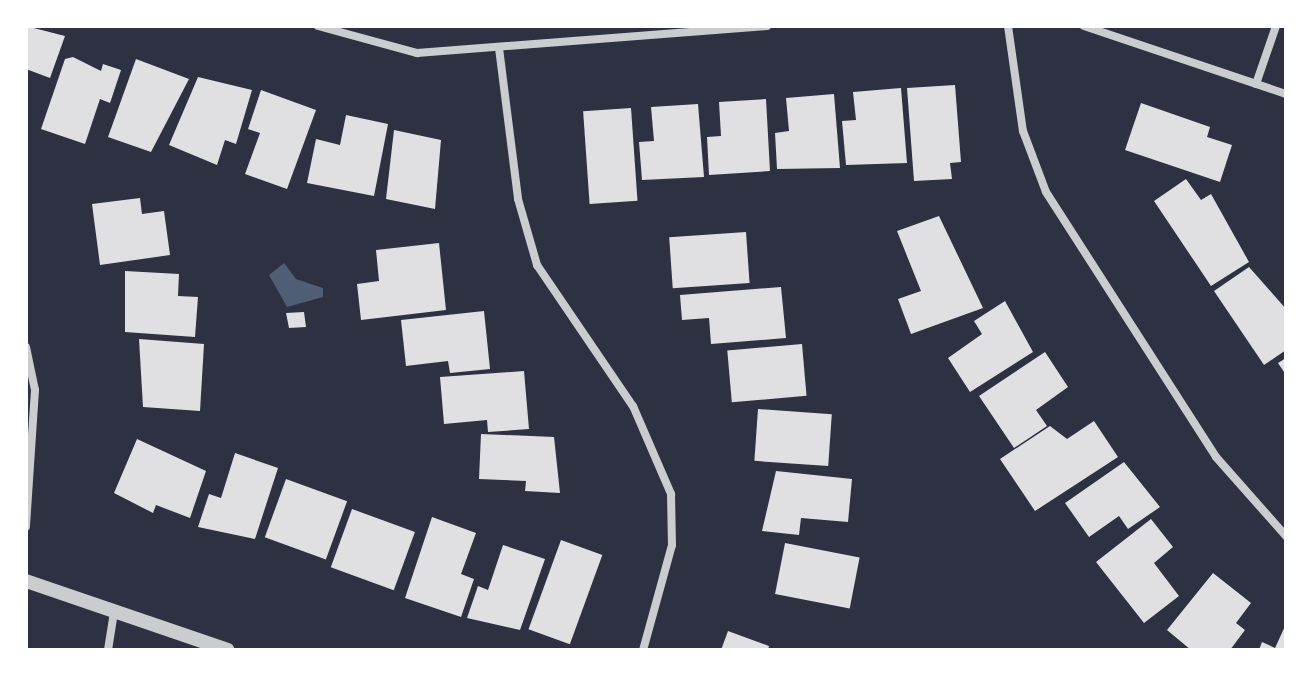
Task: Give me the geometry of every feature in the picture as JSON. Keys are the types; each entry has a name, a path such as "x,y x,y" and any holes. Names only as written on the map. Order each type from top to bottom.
{"street":[{"path":"318,26 350,31 417,53 767,26"},
{"path":"1008,26 1023,131 1046,192 1216,457 1286,536"},
{"path":"1084,26 1286,94"},
{"path":"1256,84 1276,26"},
{"path":"499,48 516,188 537,265 633,406 671,494 672,545 643,650"},
{"path":"26,347 35,390 26,527"},
{"path":"26,581 227,650"},
{"path":"108,650 114,612"}],"water":[{"path":"284,263 296,279 323,288 323,297 287,307 269,275"}],"building":[{"path":"26,26 65,36 50,78 26,69"},
{"path":"73,57 101,71 103,64 121,70 110,103 100,99 85,144 41,129 65,59"},
{"path":"136,59 189,79 151,152 108,137"},
{"path":"198,77 252,90 236,144 225,140 217,165 169,145"},
{"path":"955,85 961,162 950,163 952,179 914,181 907,88"},
{"path":"901,88 907,163 846,165 842,121 856,120 853,92"},
{"path":"261,90 316,110 287,189 245,174 260,133 248,129"},
{"path":"834,94 840,168 777,169 775,133 789,131 786,98"},
{"path":"766,99 770,171 709,175 707,137 721,136 719,102"},
{"path":"1141,103 1210,127 1207,137 1232,145 1220,182 1125,150"},
{"path":"698,104 704,177 642,180 639,142 654,141 651,107"},
{"path":"631,108 637,201 590,204 583,111"},
{"path":"346,115 388,124 374,196 307,183 316,139 340,145"},
{"path":"394,130 441,140 435,209 386,199"},
{"path":"1186,179 1201,200 1211,194 1249,262 1211,286 1154,201"},
{"path":"140,198 142,214 164,211 170,255 100,265 92,204"},
{"path":"939,216 983,308 911,334 898,299 921,291 897,231"},
{"path":"746,232 750,283 673,288 669,237"},
{"path":"439,243 446,310 361,320 357,284 379,281 376,250"},
{"path":"1249,267 1286,309 1286,350 1264,365 1214,291"},
{"path":"125,271 179,274 178,296 198,297 195,337 125,332"},
{"path":"781,287 786,338 711,344 709,318 682,320 680,295"},
{"path":"1005,301 1033,352 970,392 948,358 982,334 974,321"},
{"path":"484,311 490,369 450,373 448,361 406,366 401,320"},
{"path":"304,312 306,327 289,328 286,313"},
{"path":"139,339 204,344 200,411 143,407"},
{"path":"802,344 807,396 732,402 727,351"},
{"path":"1045,352 1068,387 1036,410 1047,426 1014,448 979,396"},
{"path":"1286,358 1286,375 1278,363"},
{"path":"524,371 529,429 488,432 487,420 444,424 440,377"},
{"path":"758,409 832,414 828,466 754,461"},
{"path":"1094,421 1118,457 1035,511 1000,459 1050,426 1067,439"},
{"path":"481,434 554,437 560,493 525,491 526,481 479,479"},
{"path":"137,439 206,471 190,518 156,505 153,513 114,493"},
{"path":"235,453 278,468 255,539 198,527 209,494 221,498"},
{"path":"1124,462 1160,507 1128,529 1119,516 1089,537 1065,503"},
{"path":"776,471 852,479 848,522 801,518 799,535 762,531"},
{"path":"286,479 347,501 326,559 265,537"},
{"path":"352,509 415,532 394,590 331,567"},
{"path":"432,517 476,533 461,574 474,579 461,617 405,598"},
{"path":"1151,519 1173,547 1154,563 1179,596 1144,623 1096,562"},
{"path":"561,540 602,555 570,644 529,629"},
{"path":"785,543 860,558 850,609 775,594"},
{"path":"503,545 545,559 520,630 467,618 478,586 488,590"},
{"path":"1213,573 1251,603 1236,623 1245,630 1230,650 1191,650 1167,630"},
{"path":"1286,624 1286,650 1259,650 1262,642 1275,648"},
{"path":"728,631 769,646 768,650 721,650"}]}
